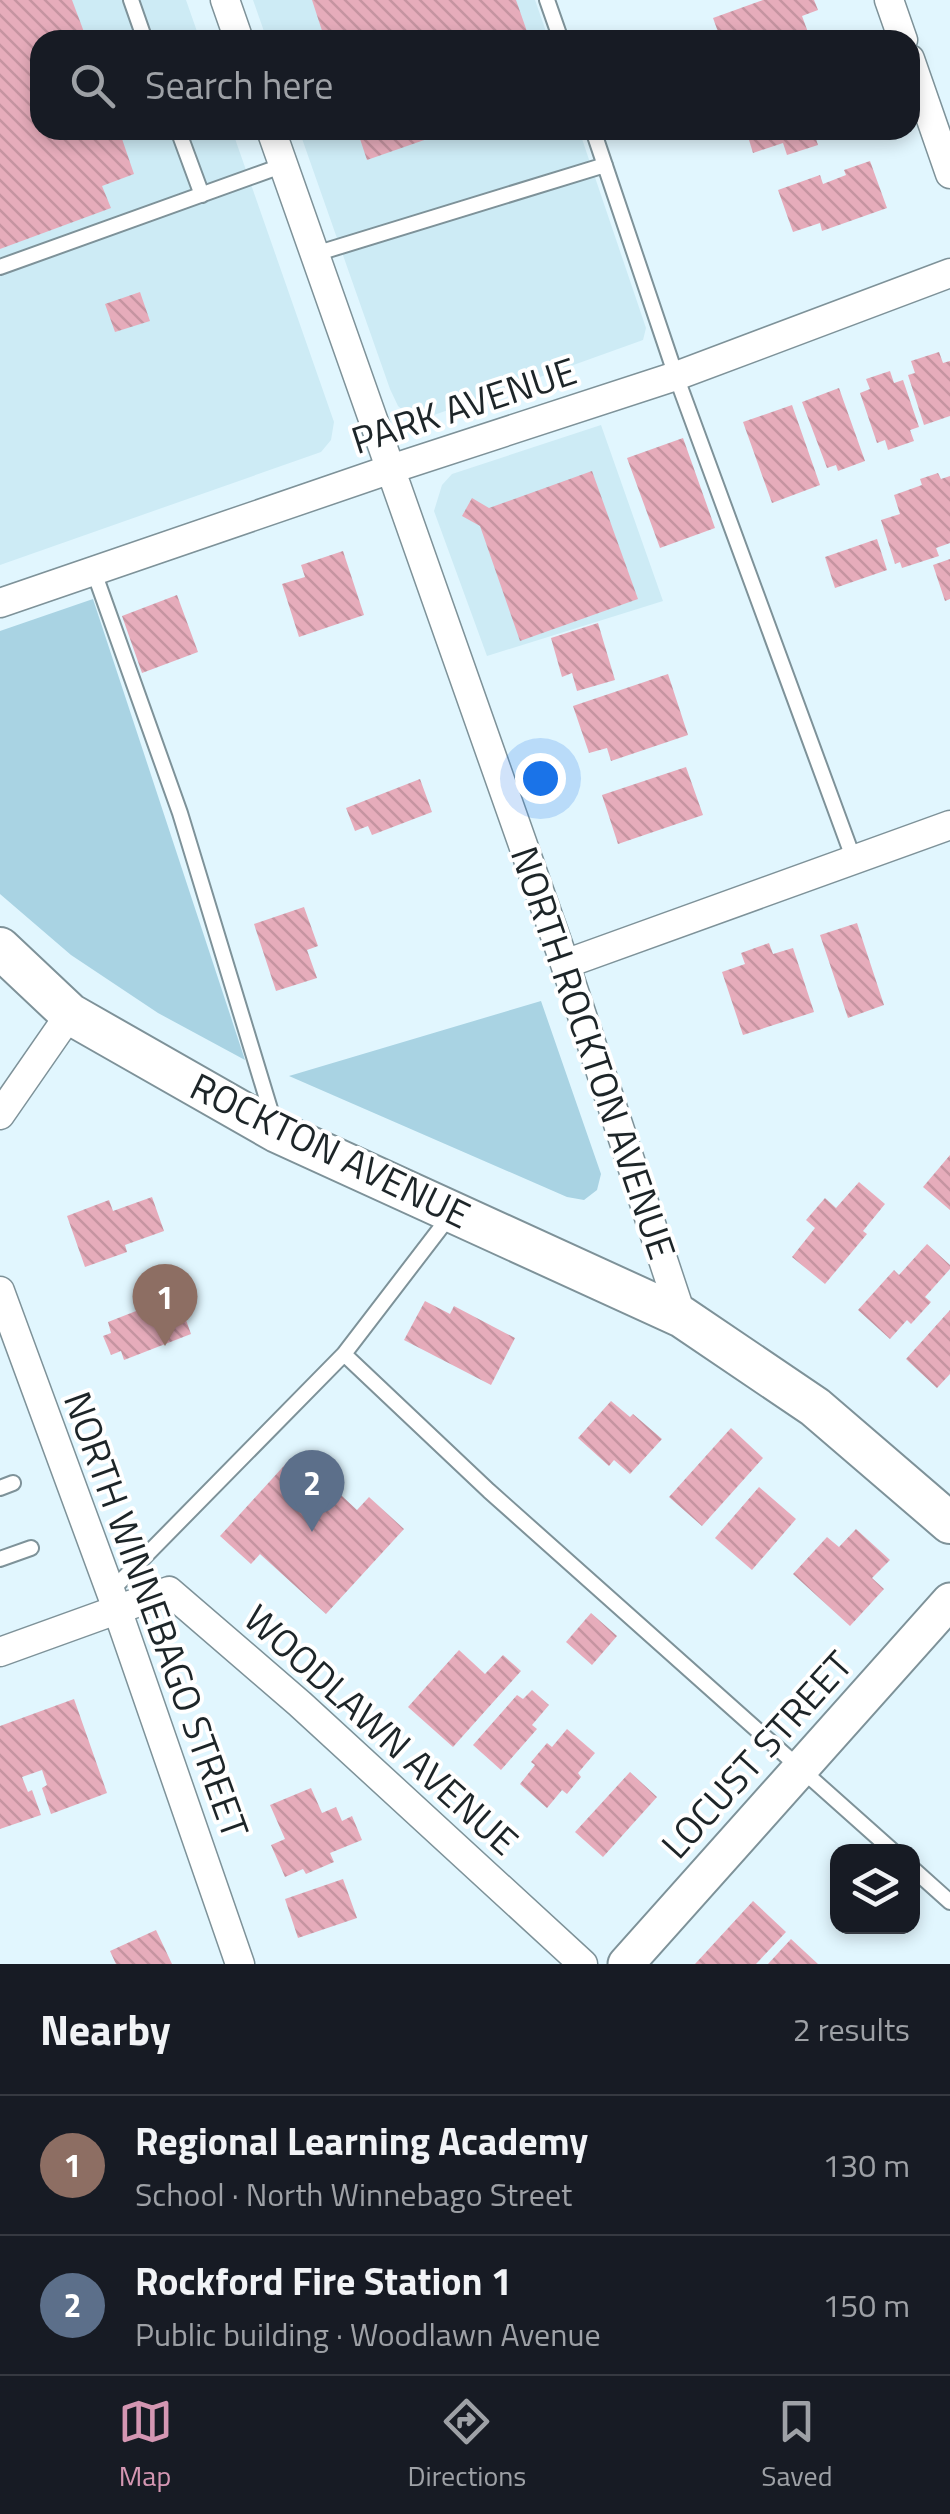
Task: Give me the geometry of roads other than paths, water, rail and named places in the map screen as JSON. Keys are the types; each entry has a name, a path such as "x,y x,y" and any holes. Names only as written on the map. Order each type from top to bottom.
{"main road":[{"name":"ROCKTON AVENUE","path":"0,948 70,1014 277,1132 682,1318"},
{"path":"682,1318 815,1407 950,1522"}],"street":[{"path":"225,0 236,30"},
{"path":"890,0 900,30"},
{"path":"920,88 950,174"},
{"name":"NORTH ROCKTON AVENUE","path":"275,140 565,964 682,1318"},
{"name":"PARK AVENUE","path":"0,604 676,376 950,273"},
{"path":"565,964 950,825"},
{"path":"0,1115 70,1014"},
{"name":"NORTH WINNEBAGO STREET","path":"0,1291 114,1600 240,1964"},
{"name":"WOODLAWN AVENUE","path":"114,1600 169,1591 300,1704 583,1964"},
{"path":"0,1652 114,1600"},
{"name":"LOCUST STREET","path":"626,1964 950,1602"}],"lane":[{"path":"131,0 142,30"},
{"path":"547,0 558,30"},
{"path":"182,140 202,195"},
{"path":"596,140 676,376 854,860"},
{"path":"0,268 284,165"},
{"path":"315,254 605,165"},
{"path":"94,572 180,812 277,1132"},
{"path":"114,1600 344,1354 452,1213"},
{"path":"344,1354 489,1490 885,1844"},
{"path":"0,1559 31,1548"},
{"path":"920,1875 950,1902"}],"place":[{"name":"Regional Learning Academy","path":"165,1346"},
{"name":"Rockford Fire Station 1","path":"312,1532"}]}
